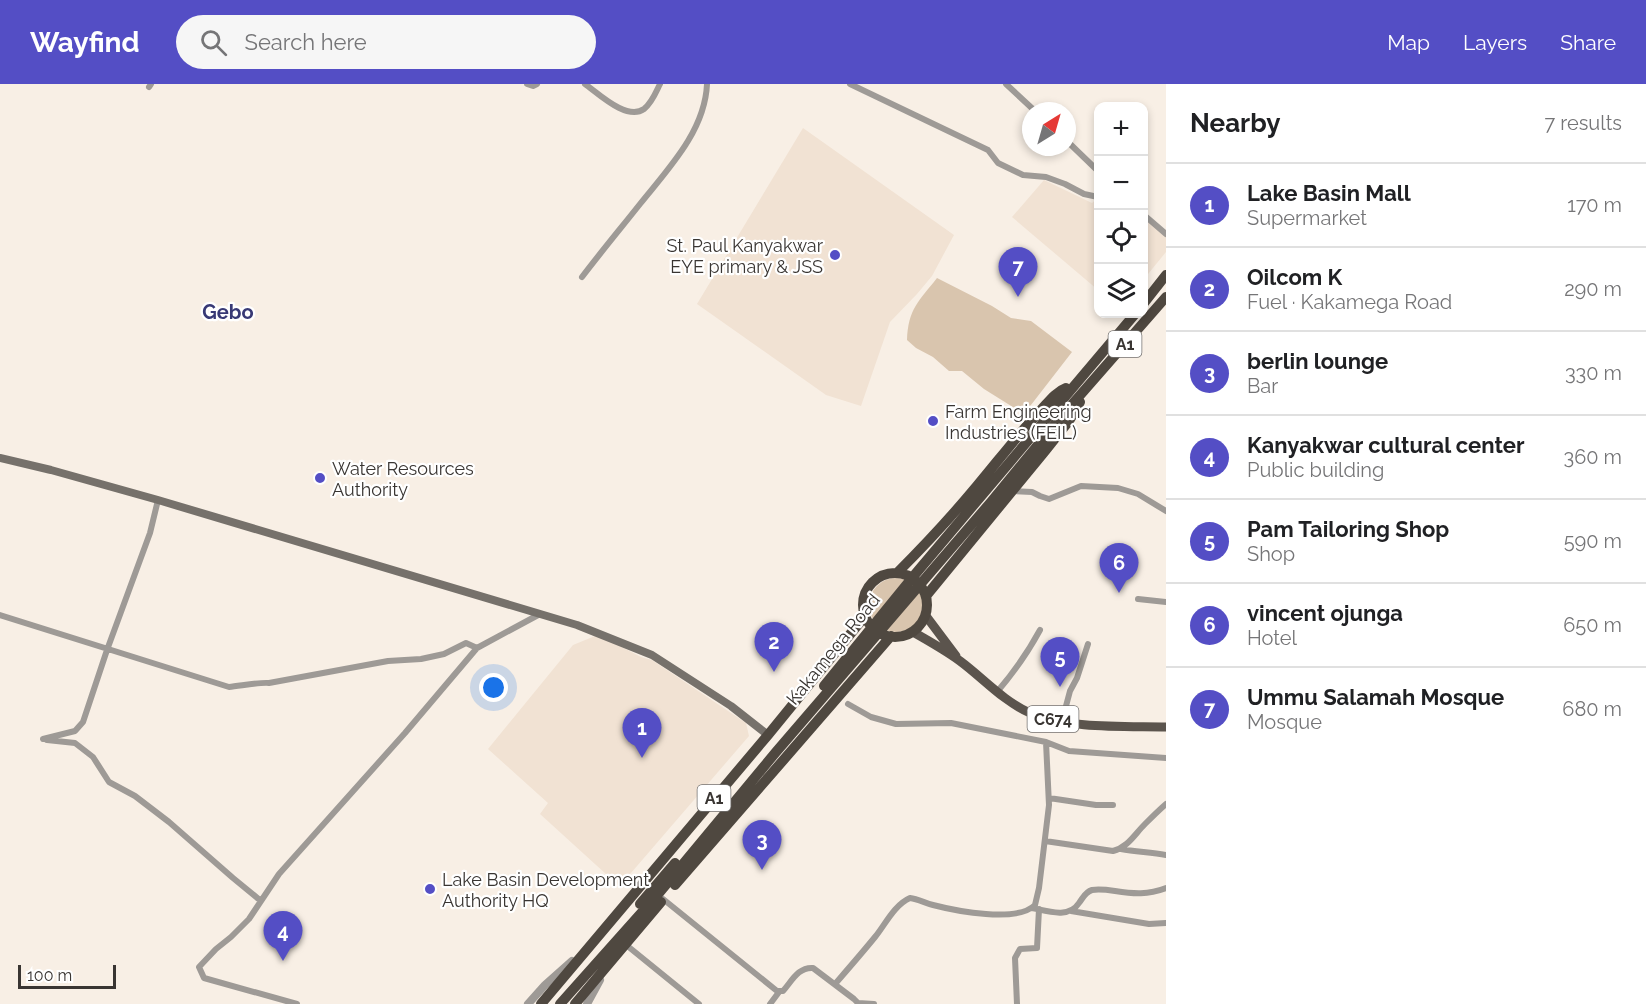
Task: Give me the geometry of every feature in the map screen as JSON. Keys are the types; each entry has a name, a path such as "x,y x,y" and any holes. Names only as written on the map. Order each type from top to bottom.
{"highway":[{"path":"1148,297 1166,275"},
{"name":"A1","path":"926,596 1069,421 1084,391 1166,297"},
{"name":"Kakamega Road","path":"554,1004 785,734 917,572 1132,318"},
{"name":"A1","path":"897,573 974,490 1051,399 1062,389 1074,385"},
{"name":"Kakamega Road","path":"560,1004 659,893 875,635 1084,391"},
{"path":"897,573 907,575 922,587 928,606 921,625 904,636 884,635 875,630 865,616 863,603 870,585 878,578 897,573"},
{"name":"A1","path":"541,1004 768,735 865,616"},
{"name":"A1","path":"575,1004 891,636"}],"main road":[{"path":"0,458 51,470 158,501 577,626 652,655 731,706 768,735"},
{"name":"C674","path":"926,616 959,660"},
{"name":"C674","path":"913,632 959,660 1013,704 1030,713 1092,725 1166,727"}],"street":[{"path":"527,84 533,86 537,84"},
{"path":"585,84 623,111 631,112 645,108 651,102 660,84"},
{"path":"582,277 680,155 703,111 707,84"},
{"path":"850,84 988,150 998,163 1023,175 1046,177 1094,196"},
{"path":"1006,84 1025,102"},
{"path":"1076,150 1094,167"},
{"path":"1148,219 1166,234"},
{"path":"1012,491 1032,492 1049,499 1081,486 1118,488 1138,494 1166,511"},
{"path":"158,501 150,533 83,722 75,730 43,740 75,743 93,757 109,782 135,796 169,822 261,901"},
{"path":"1138,599 1166,602"},
{"path":"297,1004 204,978 200,967 249,919 279,874 405,733 477,648 540,614"},
{"path":"0,615 229,687 269,683 388,661 421,659 444,654 466,643 477,648"},
{"path":"997,692 1015,671 1040,630"},
{"path":"1062,721 1070,691 1077,678 1088,644"},
{"path":"848,704 871,717 897,724 951,723 1047,742 1070,751 1166,758"},
{"path":"1017,1004 1015,958 1020,949 1037,948 1035,909 1049,798 1047,742"},
{"path":"1049,798 1096,805 1113,805"},
{"path":"1045,841 1113,851 1121,849 1166,804"},
{"path":"1121,849 1166,855"},
{"path":"1071,911 1090,891 1145,894 1166,888"},
{"path":"835,984 897,908 904,900 910,898 962,912 997,915 1035,909 1057,914 1071,911 1149,924 1166,924"},
{"path":"663,899 779,992"},
{"path":"625,944 699,1004"},
{"path":"528,1004 544,985 591,945"},
{"path":"586,1004 611,961"},
{"path":"770,1004 779,992 785,990 800,970 808,967 813,968 858,1003 874,1004"}],"shaded area":[{"name":"St. Paul Kanyakwar EYE primary & JSS","path":"803,128 954,235 932,276 890,322 861,406 826,395 697,304"},
{"path":"1044,180 1092,203 1094,201 1094,287 1012,217"},
{"path":"1148,220 1166,236 1166,252 1148,274"},
{"path":"937,278 1011,318 1031,321 1072,352 1024,414 984,389 962,371 949,371 907,340 912,313"},
{"path":"896,578 906,580 915,586 921,595 923,605 921,615 915,624 906,630 896,632 886,630 877,624 871,615 869,605 871,595 877,586 886,580"},
{"path":"595,636 652,660 746,723 749,736 631,873 618,885 540,814 548,803 488,749 573,645"}],"place":[{"name":"St. Paul Kanyakwar EYE primary & JSS","path":"835,255"},
{"name":"Ummu Salamah Mosque","path":"1018,297"},
{"name":"Farm Engineering Industries (FEIL)","path":"933,421"},
{"name":"Water Resources Authority","path":"320,478"},
{"name":"vincent ojunga","path":"1119,593"},
{"name":"Oilcom K","path":"774,672"},
{"name":"Pam Tailoring Shop","path":"1060,687"},
{"name":"Lake Basin Mall","path":"642,758"},
{"name":"berlin lounge","path":"762,870"},
{"name":"Lake Basin Development Authority HQ","path":"430,889"},
{"name":"Kanyakwar cultural center","path":"283,961"}],"district":[{"name":"Gebo","path":"228,312"}]}
